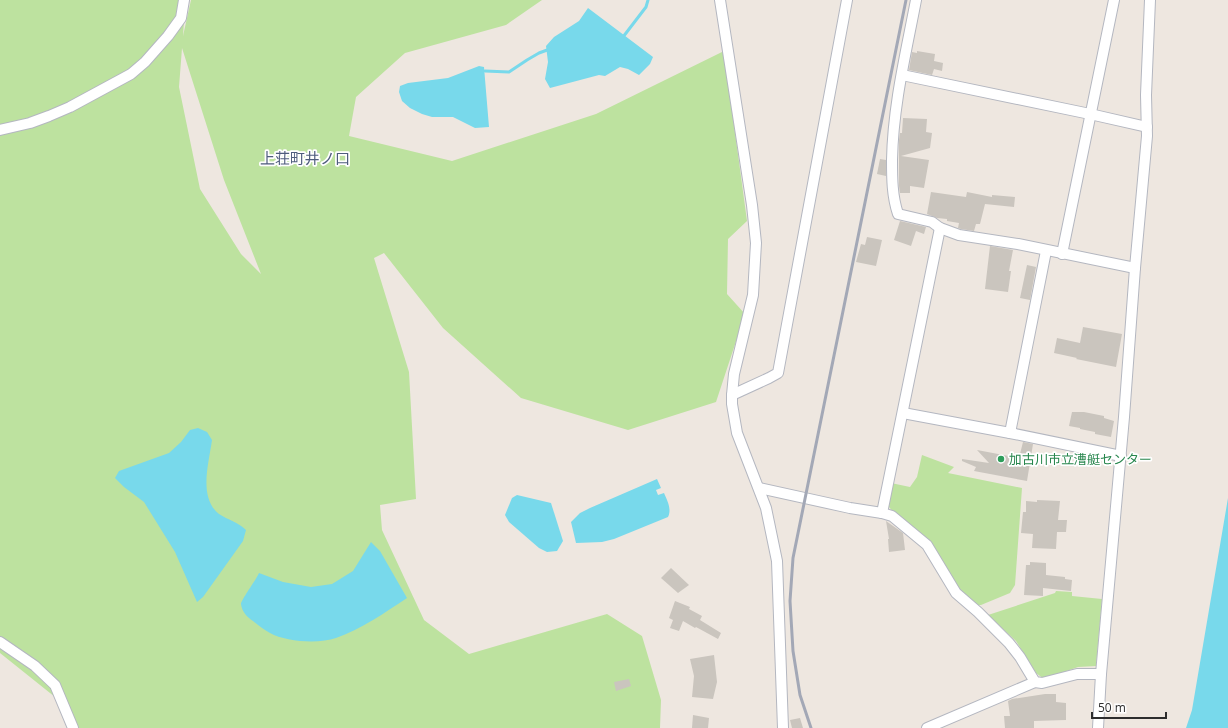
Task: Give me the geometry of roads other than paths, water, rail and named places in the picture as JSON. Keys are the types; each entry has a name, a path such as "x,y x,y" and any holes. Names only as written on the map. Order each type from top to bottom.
{"street":[{"path":"0,130 30,123 49,116 131,74 145,62 168,36 181,18 184,0"},
{"path":"720,0 752,205 756,243 753,295 734,374 732,395 737,433 759,488 767,514 777,562 783,728"},
{"path":"732,395 778,373 847,0"},
{"path":"916,0 895,109 892,185 895,207 898,214 932,222 940,228 959,235 1018,244 1135,268"},
{"path":"1062,254 1114,0"},
{"path":"1098,728 1101,674 1121,456 1147,127 1146,94 1149,0"},
{"path":"902,75 1147,127"},
{"path":"882,513 940,228"},
{"path":"1010,433 1046,250"},
{"path":"903,413 1121,456"},
{"path":"759,488 892,516 927,545 956,593 1009,642 1035,682"},
{"path":"0,642 36,666 55,685 73,728"},
{"path":"927,728 1035,682 1042,683 1077,674 1101,674"}],"water":[{"path":"588,8 653,57 650,64 639,75 628,69 620,67 605,76 599,75 550,88 545,79 548,62 546,46 554,37 579,21"},
{"path":"479,66 484,67 489,127 475,128 453,117 432,117 410,108 402,101 399,92 400,86 408,83 448,78"},
{"path":"198,428 207,432 212,440 206,479 209,498 213,507 219,514 240,525 246,530 243,541 203,597 197,602 175,552 144,502 115,478 119,471 169,453 181,442 190,430"},
{"path":"657,479 661,488 656,490 658,495 664,493 669,505 668,517 614,539 602,542 576,543 571,522 580,513"},
{"path":"517,495 551,503 563,541 557,551 547,552 539,548 509,522 505,515 512,498"},
{"path":"1228,498 1228,728 1186,728 1192,710"},
{"path":"371,542 380,551 407,598 364,625 329,640 293,640 268,632 249,618 244,612 241,604 259,573 283,582 311,587 332,584 353,571"}],"waterway":[{"path":"621,37 623,37 646,7 648,0"},
{"path":"485,71 509,72 539,53 550,49"}],"railway":[{"path":"811,728 800,695 793,651 790,601 793,558 906,0"}],"place":[{"name":"加古川市立漕艇センター","path":"1001,459"}],"district":[{"name":"上荘町井ノ口","path":"305,159"}]}
